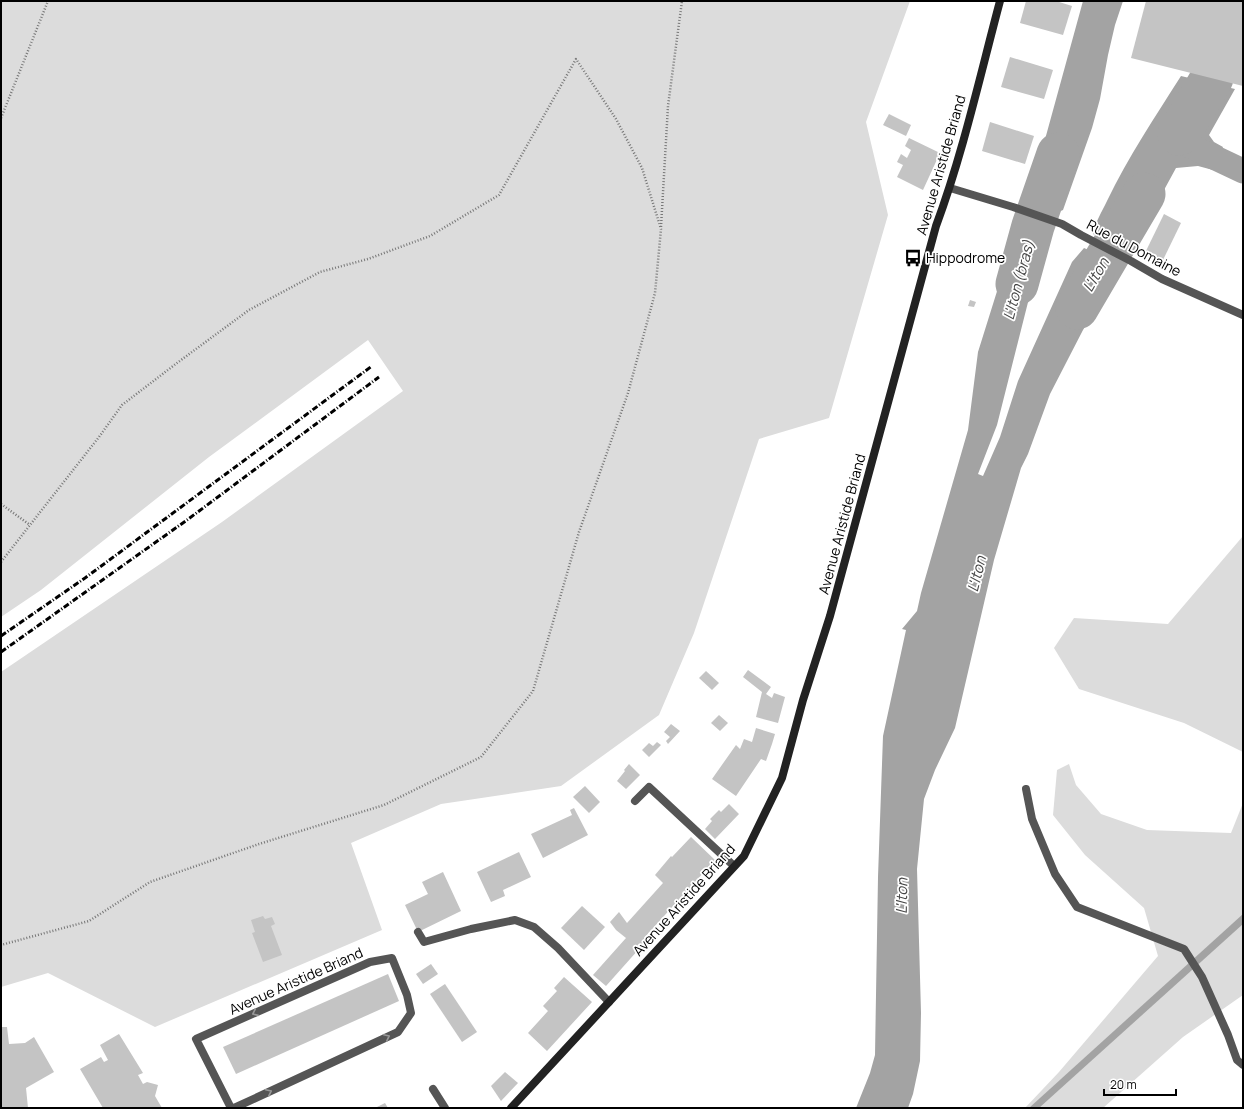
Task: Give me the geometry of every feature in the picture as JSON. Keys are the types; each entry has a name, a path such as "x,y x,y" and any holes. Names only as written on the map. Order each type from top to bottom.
{"main road":[{"name":"Avenue Aristide Briand","path":"511,1108 744,856 782,778 803,700 830,616 936,226 950,188 1000,1"}],"street":[{"name":"Rue du Domaine","path":"950,188 1062,224 1162,279 1243,315"},
{"path":"635,801 648,788 734,866"},
{"path":"1026,789 1032,819 1055,874 1077,907 1184,949 1202,977 1228,1035 1237,1060 1243,1065"},
{"path":"418,932 424,942 471,929 515,920 534,927 558,948 609,1002"},
{"name":"Avenue Aristide Briand","path":"392,958 407,995 411,1013 398,1032 232,1108 196,1039 370,962 392,958"},
{"path":"432,1090 444,1108"}],"path":[{"path":"1,118 48,1"},
{"path":"1,945 89,921 150,882 259,844 384,804 481,757 533,691 579,532 628,393 655,294 661,229 668,106 682,1"},
{"path":"1,562 99,437 122,405 249,310 320,272 368,259 430,236 499,195 576,59 616,119 642,168 661,229"},
{"path":"1,504 30,525"}],"shaded area":[{"path":"1,1 910,1 866,122 888,215 829,418 759,439 694,633 659,715 561,786 441,804 351,843 382,930 155,1027 48,973 1,987 1,672 222,522 403,391 368,340 209,457 41,590 1,617"},
{"path":"1243,536 1243,752 1184,723 1079,689 1054,648 1074,618 1168,624"},
{"path":"1069,764 1076,785 1101,814 1147,830 1231,833 1243,803 1243,995 1183,1037 1103,1108 1025,1108 1059,1072 1158,956 1144,908 1085,855 1053,815 1057,770"}],"water":[{"path":"1083,1 1123,1 1115,25 1100,99 1092,128 1063,210 1051,215 1027,205"},
{"path":"1181,76 1235,89 1209,135 1214,142 1223,147 1213,170 1198,166 1176,168 1146,223 1136,245 1129,252 1093,234 1094,230 1115,185 1142,137"},
{"path":"1241,158 1243,159 1243,182 1232,178"},
{"path":"1019,221 1046,231 997,425 978,474 983,476 1000,437 1018,381 1072,262 1084,248 1123,265 1083,330 1050,394 1028,454 1021,468 994,560 955,728 935,770 924,799 917,869 921,1013 920,1061 913,1094 908,1108 856,1108 870,1073 875,1055 878,877 883,736 906,630 902,629 917,611 968,430 978,352"},
{"path":"1243,914 1243,924 1039,1108 1029,1108"}],"building":[{"path":"1026,1 1056,1 1072,6 1063,35 1020,23"},
{"path":"1146,1 1243,1 1243,86 1131,58"},
{"path":"1010,57 1053,70 1044,99 1001,87"},
{"path":"889,114 911,125 906,136 883,125"},
{"path":"990,122 1034,136 1025,164 982,151"},
{"path":"909,138 940,153 923,190 897,177 903,165 897,162 901,154 907,158 911,150 905,146"},
{"path":"1164,214 1181,223 1162,262 1144,255"},
{"path":"970,300 976,302 974,307 968,306"},
{"path":"748,670 771,687 766,694 772,698 774,693 785,697 778,723 756,717 762,692 743,677"},
{"path":"706,671 719,683 712,690 699,678"},
{"path":"719,715 728,723 720,731 711,723"},
{"path":"671,724 680,731 668,744 666,741 670,737 664,732"},
{"path":"756,728 775,734 766,761 761,759 736,796 712,779 736,745 740,749 744,739 752,742"},
{"path":"657,742 661,745 649,757 642,750 649,743 653,746"},
{"path":"629,764 640,775 626,789 617,781"},
{"path":"585,786 600,802 589,813 573,797"},
{"path":"729,804 739,814 715,839 705,829 712,821 710,819 719,810 721,812"},
{"path":"574,808 588,835 543,858 531,834 572,815 570,810"},
{"path":"691,837 715,860 644,938 647,940 606,986 593,975 626,938 616,930 610,922 619,912 627,923 663,883 655,875 671,856 672,857"},
{"path":"519,852 531,877 503,890 505,896 491,902 477,872"},
{"path":"443,872 461,911 418,932 405,905 428,894 422,882"},
{"path":"582,906 605,927 584,950 561,928"},
{"path":"263,916 265,919 272,917 275,924 271,926 282,955 263,962 252,933 255,932 251,920"},
{"path":"431,964 438,974 423,984 416,974"},
{"path":"388,974 399,1001 236,1074 223,1047"},
{"path":"564,977 592,1002 547,1051 528,1033 548,1011 543,1006 557,991 554,988"},
{"path":"445,984 477,1032 462,1042 430,994"},
{"path":"1,1027 7,1027 9,1044 25,1043 34,1037 54,1072 26,1088 28,1108 1,1108"},
{"path":"119,1034 143,1073 138,1075 143,1084 147,1082 158,1085 155,1096 162,1108 103,1108 80,1069 101,1057 104,1062 108,1060 100,1045"},
{"path":"505,1072 518,1083 501,1101 491,1086"},
{"path":"385,1103 388,1108 375,1108"}],"waterway":[{"name":"L'Iton","path":"1179,134 1212,78"},
{"path":"1188,145 1243,171"},
{"name":"L'Iton (bras)","path":"1017,284 1033,226 1058,154"},
{"name":"L'Iton","path":"1077,308 1144,194"}],"railway":[{"path":"1,636 85,578 372,366"},
{"path":"1,652 187,520 379,377"}],"place":[{"name":"Hippodrome","path":"913,258"}]}
